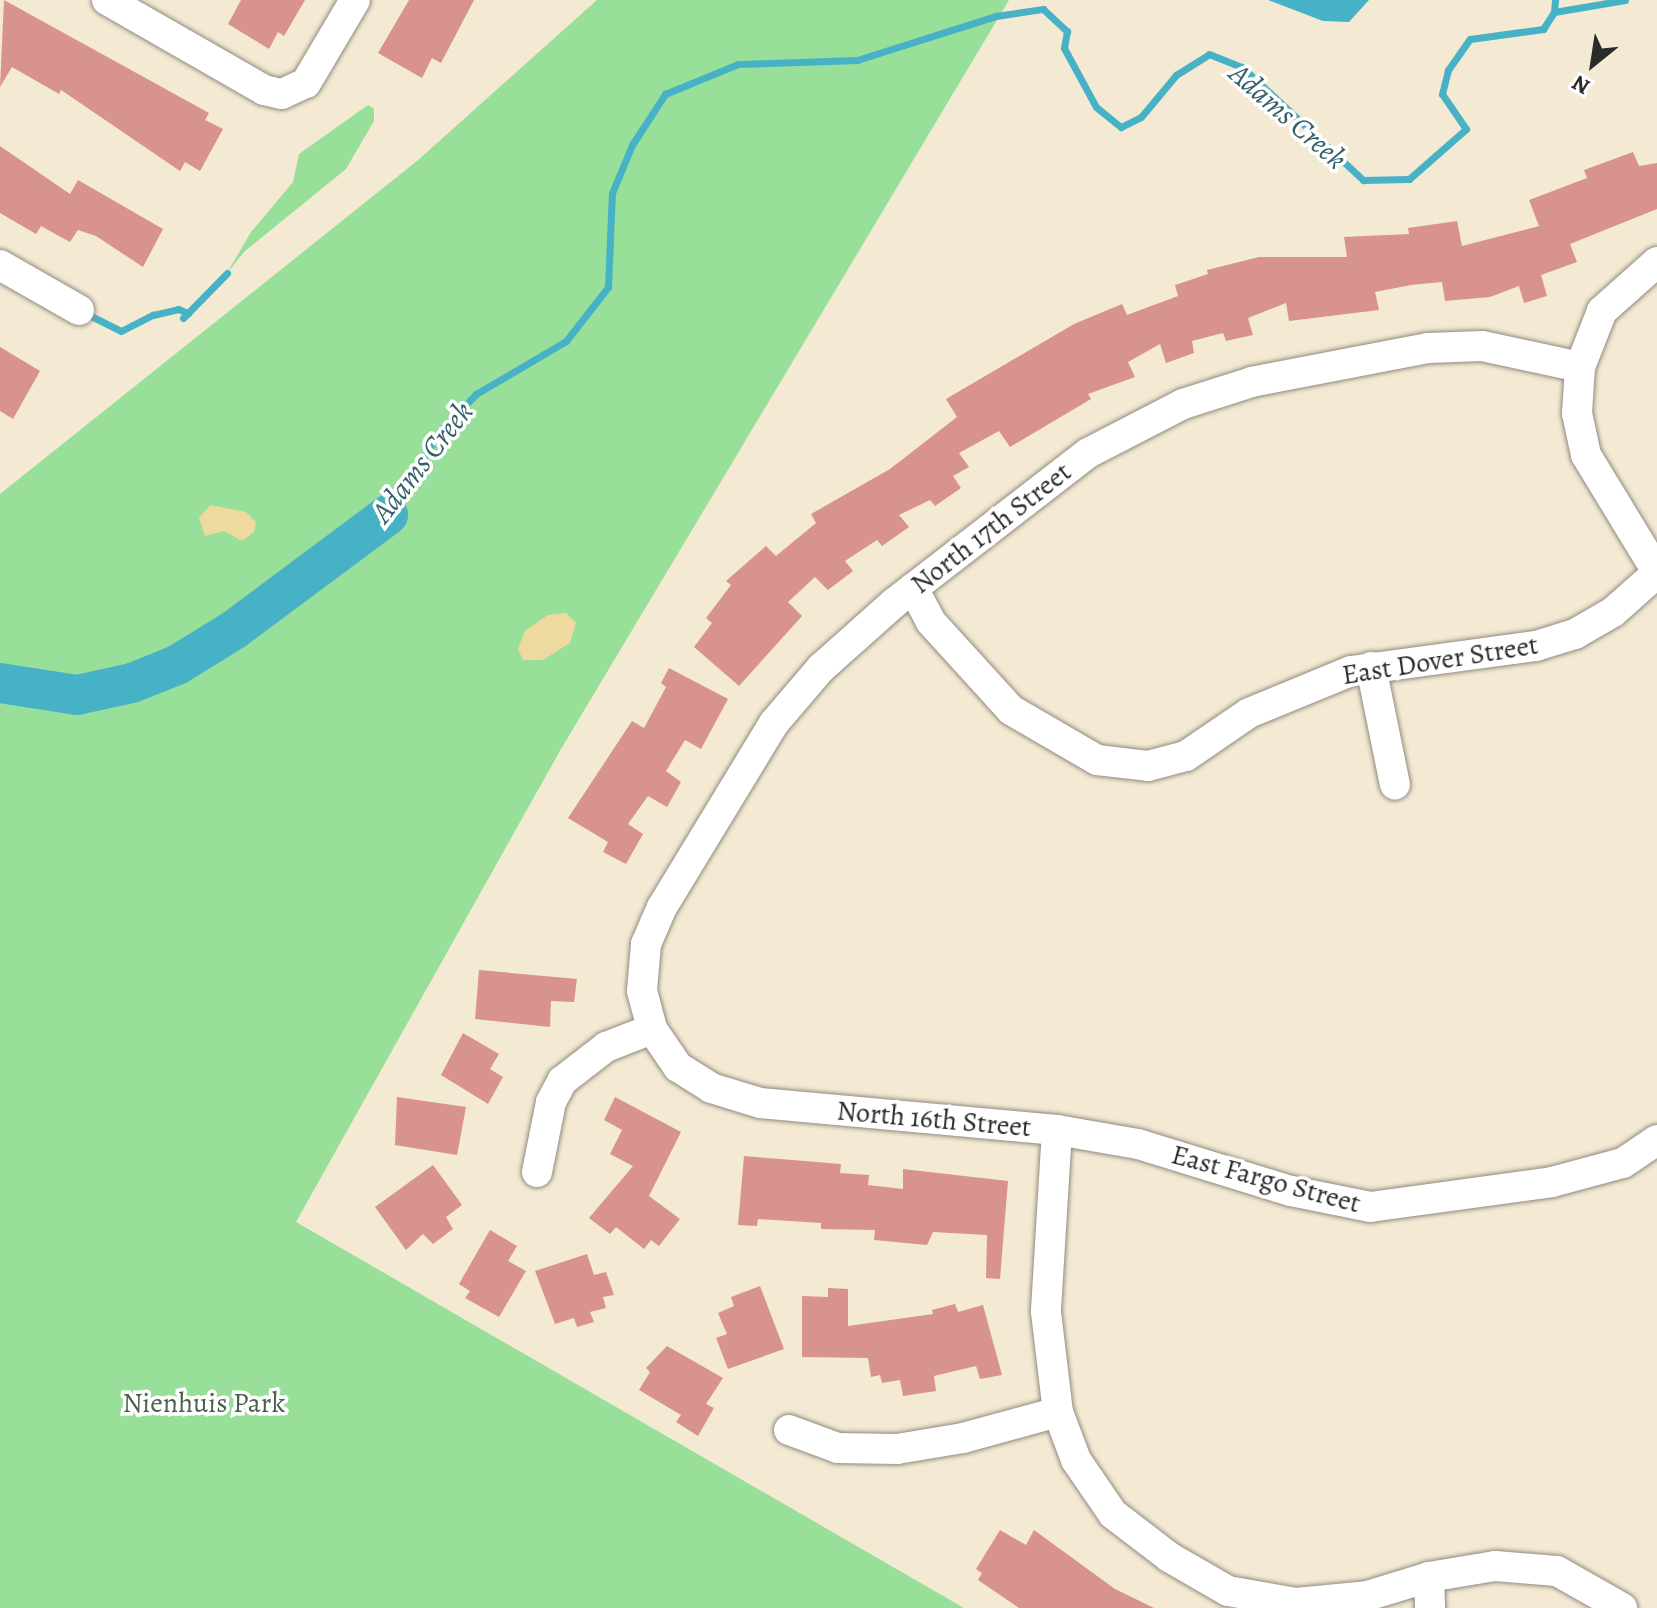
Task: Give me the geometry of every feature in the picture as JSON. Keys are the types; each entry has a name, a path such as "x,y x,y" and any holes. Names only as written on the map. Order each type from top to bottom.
{"street":[{"path":"107,0 264,90 291,93 312,74 355,0"},
{"path":"1657,262 1602,311 1580,367 1577,413 1586,455 1657,573"},
{"path":"0,265 79,310"},
{"name":"North 17th Street","path":"652,1029 643,975 646,944 662,907 774,723 821,668 913,588 1088,453 1183,404 1252,382 1428,348 1482,346 1580,367"},
{"name":"East Dover Street","path":"913,588 931,622 1011,710 1097,760 1148,766 1186,756 1249,713 1308,685 1371,667 1536,646 1575,634 1613,612 1657,573"},
{"path":"1371,667 1395,785"},
{"path":"537,1172 551,1102 562,1081 606,1047 652,1029"},
{"name":"North 16th Street","path":"652,1029 678,1067 711,1088 760,1103 1057,1130 1046,1312 1058,1412 1076,1460 1113,1514 1169,1557 1228,1591 1296,1603 1335,1604 1429,1577 1495,1566 1557,1571 1622,1608"},
{"name":"East Fargo Street","path":"1057,1130 1138,1144 1291,1191 1370,1207 1552,1182 1623,1163 1657,1140"},
{"path":"789,1430 838,1448 897,1449 963,1438 1058,1412"},
{"path":"1429,1577 1430,1608"}],"green space":[{"name":"Nienhuis Park","path":"597,0 1009,0 561,749 296,1222 964,1608 0,1608 0,494 417,161"},
{"path":"368,105 374,109 374,121 346,169 245,251 227,273 251,232 293,182 299,154"}],"sand":[{"path":"210,505 246,512 256,522 254,532 242,541 224,531 205,536 199,518"},
{"path":"566,613 576,623 570,643 543,660 523,660 518,649 525,631 548,615"}],"water":[{"path":"1268,0 1369,0 1349,22 1323,21"}],"building":[{"path":"4,0 209,113 205,120 223,129 200,171 185,162 180,171 61,90 59,94 12,67 0,87"},
{"path":"241,0 305,0 284,36 278,32 269,49 228,24"},
{"path":"409,0 474,0 441,63 432,58 422,78 378,53"},
{"path":"0,146 70,194 78,180 163,229 143,267 96,236 78,230 70,242 41,226 36,234 0,213"},
{"path":"1633,152 1639,166 1657,163 1657,209 1570,244 1577,262 1541,275 1547,296 1524,303 1519,286 1490,297 1445,301 1442,282 1411,285 1375,292 1379,310 1289,321 1286,303 1248,318 1253,335 1226,341 1223,333 1192,341 1194,353 1166,363 1160,344 1128,362 1135,377 1088,394 1091,399 1010,447 999,431 959,453 969,467 953,476 961,488 935,506 930,500 899,515 909,527 882,546 877,540 845,561 853,571 828,590 815,577 788,602 802,616 739,686 694,647 712,623 706,618 731,585 726,581 766,546 776,556 816,523 811,514 890,469 957,417 946,399 1074,324 1122,304 1127,315 1178,296 1175,285 1208,274 1207,270 1259,257 1347,257 1344,237 1409,234 1408,228 1457,221 1462,246 1539,226 1529,200 1587,178 1584,170"},
{"path":"0,347 40,371 13,419 0,411"},
{"path":"669,668 728,699 701,749 685,740 666,771 681,782 667,807 648,796 628,824 643,834 626,864 603,852 608,842 568,818 632,721 644,728 666,687 661,683"},
{"path":"479,970 577,979 574,1002 551,1001 550,1027 475,1019"},
{"path":"463,1033 499,1054 490,1069 503,1077 488,1104 441,1075"},
{"path":"397,1097 466,1107 457,1155 395,1145"},
{"path":"615,1097 681,1132 649,1196 680,1219 659,1246 651,1240 644,1249 616,1227 610,1234 589,1218 633,1166 610,1154 622,1130 604,1120"},
{"path":"744,1156 841,1164 840,1173 869,1175 868,1185 903,1189 903,1169 1008,1181 1000,1279 986,1278 987,1235 933,1232 927,1245 874,1240 875,1230 821,1229 821,1223 758,1219 757,1226 738,1225"},
{"path":"433,1165 462,1205 446,1217 453,1229 433,1244 423,1234 406,1250 375,1207"},
{"path":"490,1230 517,1246 508,1261 526,1271 499,1317 465,1298 470,1291 459,1284"},
{"path":"587,1254 594,1275 606,1272 614,1295 603,1297 606,1308 590,1312 594,1322 577,1327 574,1318 555,1324 535,1271"},
{"path":"760,1286 784,1349 728,1369 716,1338 727,1334 718,1313 734,1306 731,1297"},
{"path":"828,1288 848,1289 848,1326 933,1314 932,1310 955,1304 958,1312 983,1305 1002,1375 980,1379 976,1366 934,1376 936,1391 903,1396 900,1380 882,1383 880,1375 871,1377 868,1358 802,1357 802,1296 828,1297"},
{"path":"667,1346 723,1378 706,1404 714,1408 698,1436 676,1422 681,1415 639,1390 650,1372 646,1368"},
{"path":"1000,1530 1026,1545 1034,1530 1115,1589 1154,1608 1019,1608 978,1580 982,1573 976,1569"}],"waterway":[{"name":"Adams Creek","path":"388,515 440,431 476,394 566,341 608,287 612,193 632,145 665,94 738,64 857,60 996,16 1043,9 1067,31 1064,48 1096,107 1121,127 1141,117 1176,75 1209,54 1242,67 1363,180 1409,179 1466,129 1442,94 1448,70 1470,39 1543,29 1554,12 1555,0"},
{"path":"1554,12 1625,0"},
{"path":"183,318 227,273"},
{"path":"85,313 121,331 153,315 178,309 188,313"},
{"name":"Adams Creek","path":"0,683 77,695 132,683 177,665 235,629 388,515"}]}
